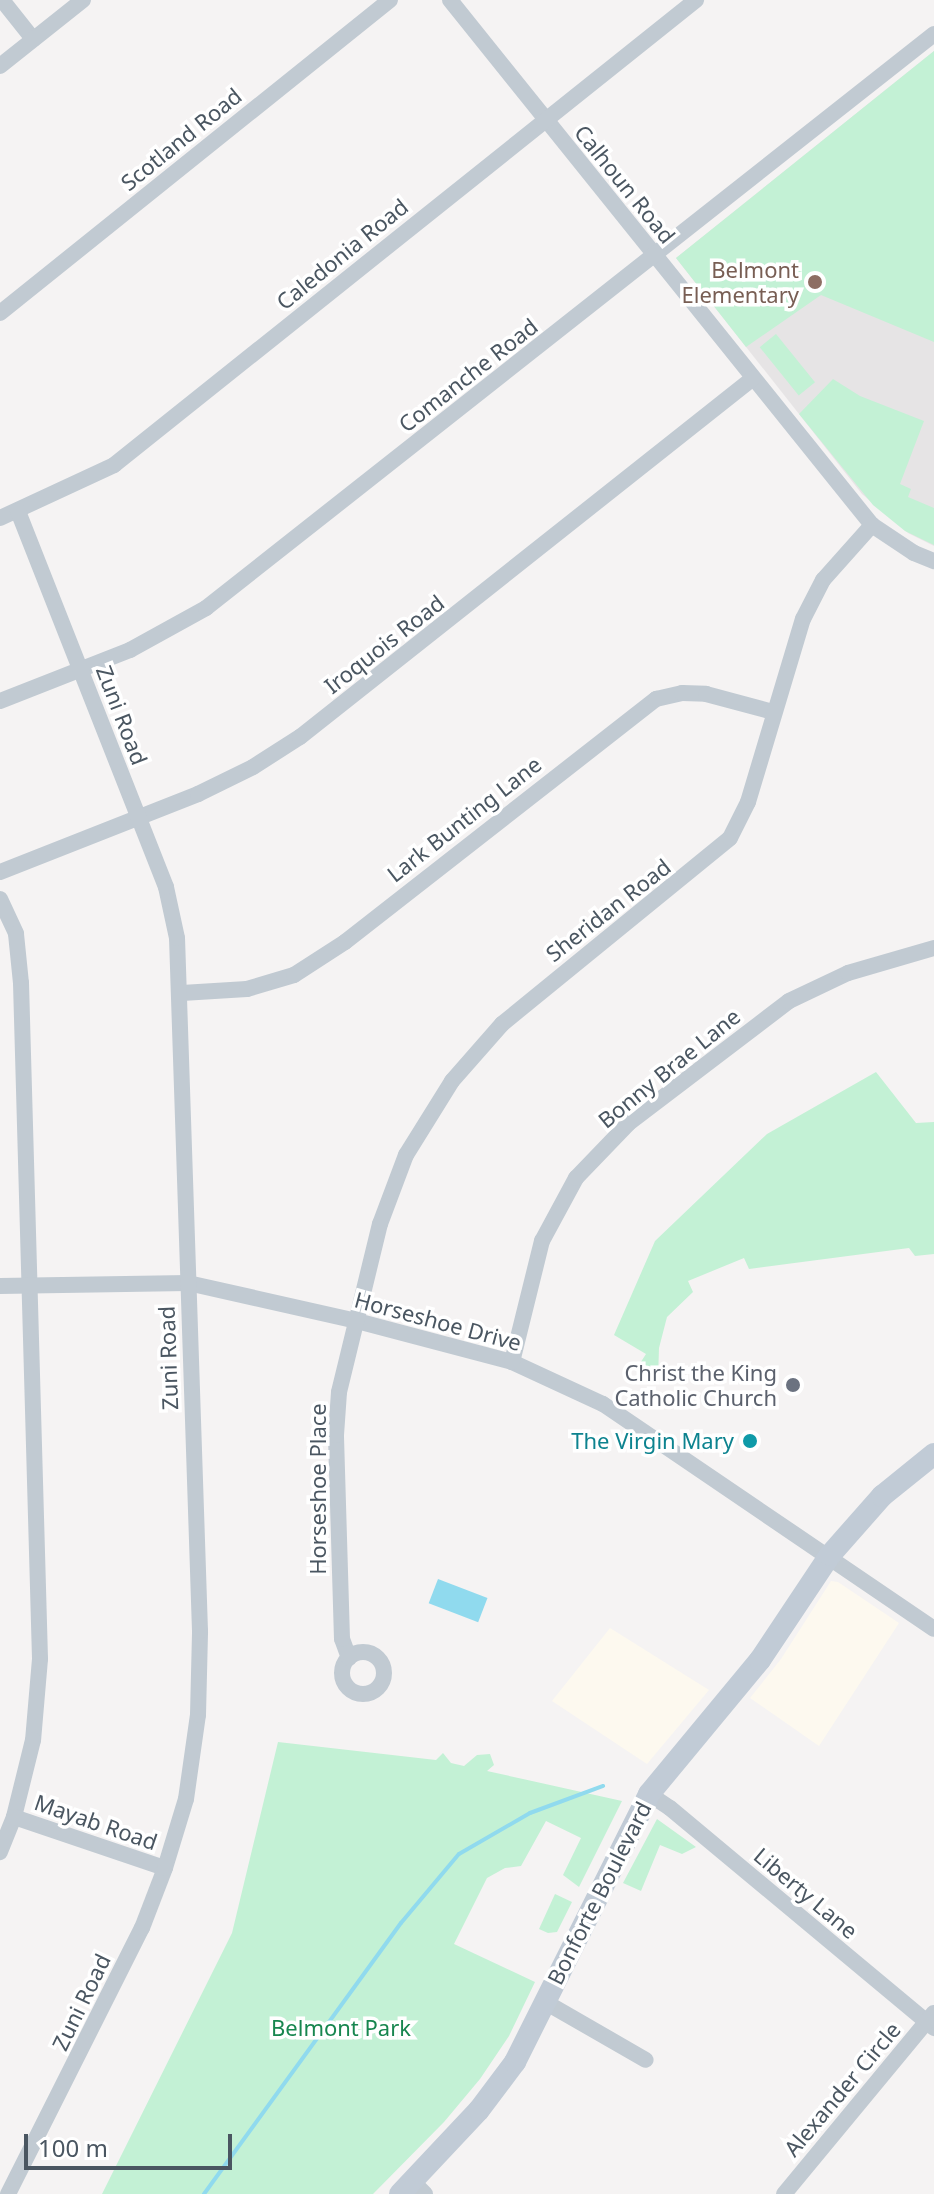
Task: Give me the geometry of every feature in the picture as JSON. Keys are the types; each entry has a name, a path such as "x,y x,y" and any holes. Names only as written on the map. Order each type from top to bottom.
{"main road":[{"name":"Bonforte Boulevard","path":"413,2190 515,2062 649,1794 760,1660 830,1555 882,1496 934,1454"}],"street":[{"path":"2,0 33,39"},
{"path":"0,66 83,0"},
{"name":"Scotland Road","path":"0,313 390,0"},
{"name":"Calhoun Road","path":"450,0 872,525 914,553 934,561"},
{"name":"Caledonia Road","path":"0,518 114,465 696,0"},
{"name":"Comanche Road","path":"0,701 81,670 172,629 252,575 934,34"},
{"name":"Iroquois Road","path":"0,872 139,819 253,767 300,737 752,379"},
{"name":"Zuni Road","path":"8,2194 142,1928 165,1868 186,1799 198,1715 200,1631 182,993 177,938 166,887 18,511"},
{"name":"Sheridan Road","path":"357,1321 390,1192 429,1115 452,1081 502,1024 730,838 748,802 799,629 815,593 872,525"},
{"name":"Lark Bunting Lane","path":"182,993 247,989 294,975 345,942 656,699 682,693 706,694 773,712"},
{"path":"0,899 16,934 21,983 40,1659 33,1740 14,1817 0,1852"},
{"name":"Bonny Brae Lane","path":"512,1362 542,1241 576,1178 629,1123 789,1001 848,973 934,948"},
{"name":"Horseshoe Drive","path":"0,1286 188,1283 357,1321 512,1362 603,1404 830,1555 934,1629"},
{"name":"Horseshoe Place","path":"349,1658 342,1639 336,1435 339,1392 357,1321"},
{"name":"Liberty Lane","path":"649,1794 932,2021"},
{"name":"Mayab Road","path":"14,1817 165,1868"},
{"path":"545,2002 646,2060"},
{"name":"Alexander Circle","path":"784,2194 932,2021"}],"shaded area":[{"name":"Belmont Elementary","path":"934,51 934,546 908,533 862,494 676,258"},
{"path":"831,1581 838,1582 899,1623 819,1746 750,1698 781,1659"},
{"path":"610,1628 709,1690 647,1764 552,1701"}],"green space":[{"name":"Belmont Elementary","path":"934,51 934,342 821,295 746,347 676,258"},
{"path":"776,334 815,382 799,395 760,347"},
{"path":"833,379 860,396 924,421 900,484 911,489 908,497 934,508 934,545 905,531 873,505 799,414"},
{"path":"876,1072 916,1123 934,1122 934,1254 915,1256 909,1248 749,1269 744,1258 688,1281 693,1292 667,1317 659,1348 658,1379 637,1368 646,1354 614,1335 655,1241 767,1134"},
{"name":"Belmont Park","path":"278,1742 436,1760 443,1753 451,1763 464,1766 477,1755 490,1754 494,1765 487,1771 622,1801 579,1887 563,1875 581,1838 546,1821 521,1866 505,1868 487,1878 454,1944 535,1982 509,2036 480,2079 444,2122 373,2194 102,2194 232,1933"},
{"path":"657,1819 696,1847 682,1854 660,1845 641,1891 623,1883"},
{"path":"555,1894 572,1902 557,1932 548,1933 539,1929"}],"water":[{"path":"438,1579 487,1598 478,1622 429,1603"}],"waterway":[{"path":"204,2194 401,1923 459,1854 530,1813 603,1786"}],"place":[{"name":"Belmont Elementary","path":"815,282"},
{"name":"Christ the King Catholic Church","path":"793,1385"},
{"name":"The Virgin Mary","path":"750,1441"}]}
